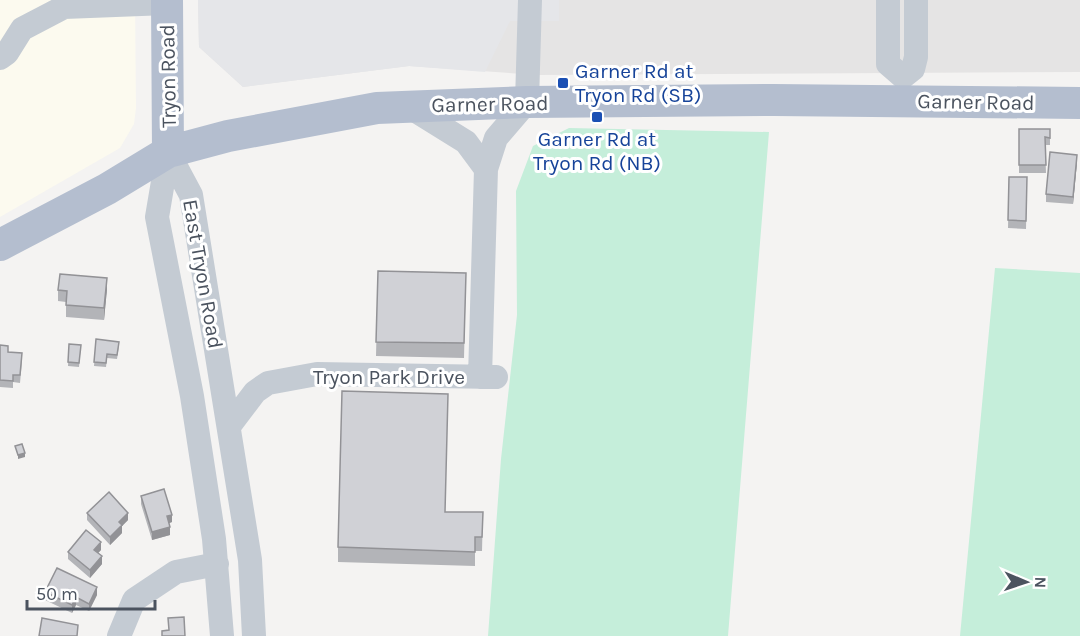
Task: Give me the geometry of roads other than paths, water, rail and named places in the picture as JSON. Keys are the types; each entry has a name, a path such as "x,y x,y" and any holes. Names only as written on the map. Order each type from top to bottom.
{"main road":[{"name":"Tryon Road","path":"167,2 168,152"},
{"name":"Garner Road","path":"0,244 107,189 168,152 228,136 377,108 408,105 903,89 1080,103"}],"street":[{"path":"486,169 496,138 527,102 530,0"},
{"path":"888,0 888,64 903,89"},
{"path":"903,89 913,69 915,57 916,0"},
{"path":"0,58 7,53 11,27 64,7 75,4 167,2"},
{"path":"408,105 466,142 486,169"},
{"name":"East Tryon Road","path":"168,152 191,195 250,560 254,636"},
{"name":"East Tryon Road","path":"168,152 157,217 192,396 217,564 222,636"},
{"name":"Tryon Park Drive","path":"230,425 255,392 268,383 317,374 488,377 486,169"},
{"path":"119,636 134,600 177,572 217,564"}],"place":[{"name":"Garner Rd at Tryon Rd (SB)","path":"563,83"},
{"name":"Garner Rd at Tryon Rd (NB)","path":"597,117"}]}
